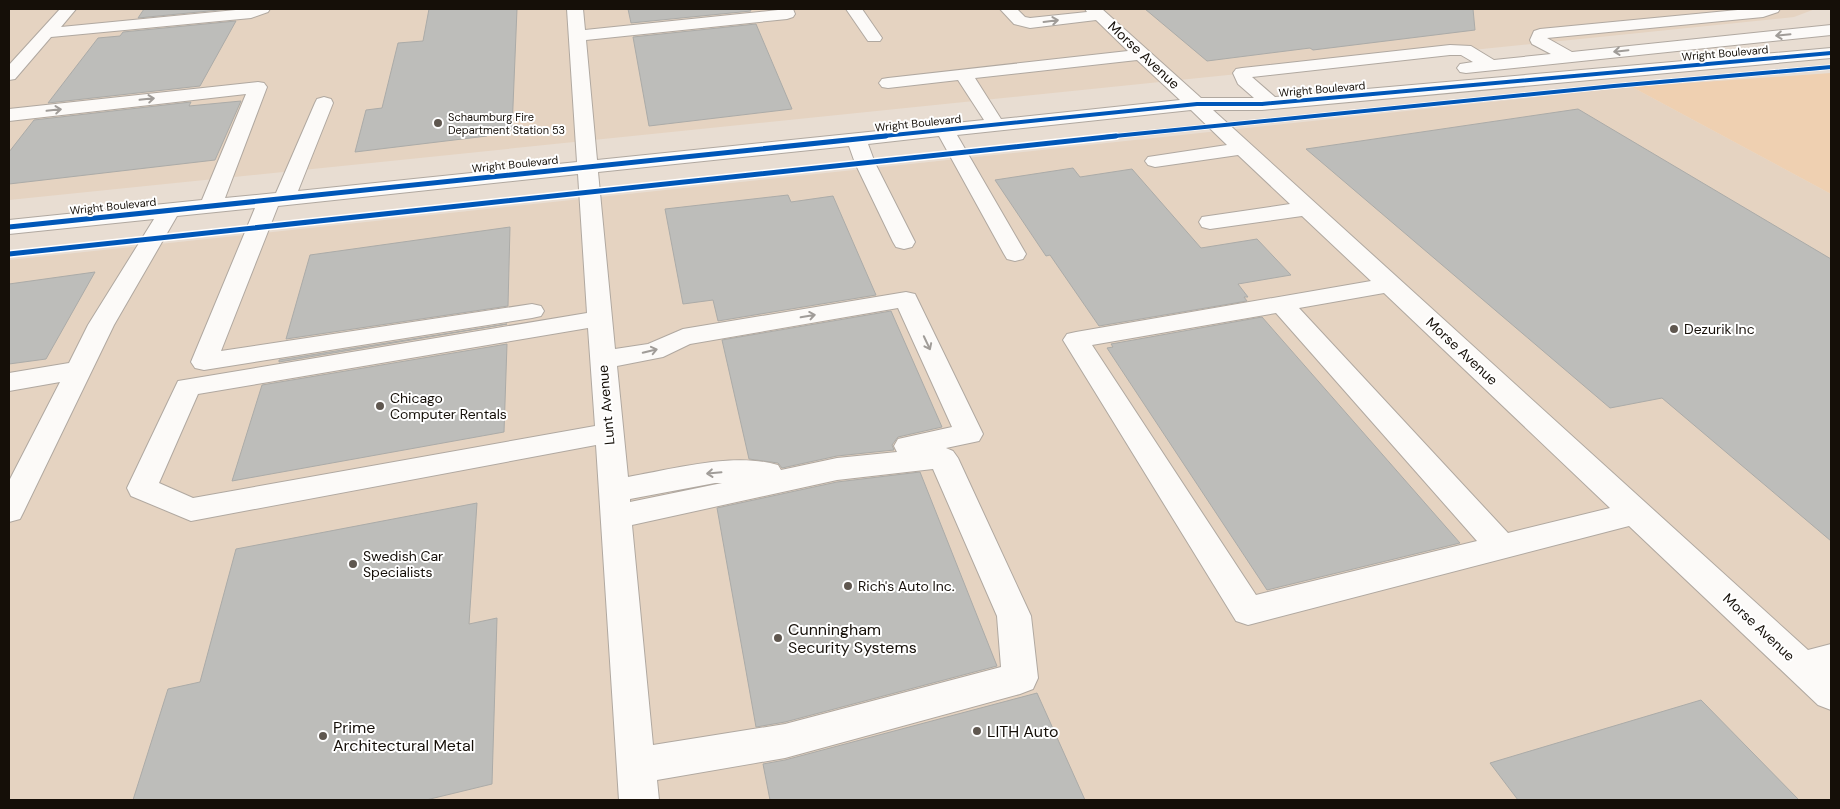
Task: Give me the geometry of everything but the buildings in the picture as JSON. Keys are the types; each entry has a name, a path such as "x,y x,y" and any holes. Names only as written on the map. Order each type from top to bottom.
{"street":[{"path":"9,75 68,9"},
{"path":"47,33 251,13 262,9"},
{"name":"Lunt Avenue","path":"575,9 586,166 638,791"},
{"path":"577,36 787,14 785,9"},
{"path":"854,9 874,38"},
{"path":"1008,9 1020,21 1030,23 1097,12"},
{"path":"1570,57 1538,40 1540,34 1763,12 1772,9"},
{"name":"Morse Avenue","path":"1097,12 1636,513 1816,663 1831,694"},
{"name":"Wright Boulevard","path":"1451,69 1831,30"},
{"path":"1270,103 1244,80 1242,73 1450,50 1465,50 1490,65"},
{"name":"Wright Boulevard","path":"9,227 1197,104 1270,103 1831,53"},
{"path":"888,83 1142,54"},
{"path":"963,74 996,125"},
{"name":"Wright Boulevard","path":"1197,104 1254,90 1362,78"},
{"path":"9,115 258,87 211,206"},
{"path":"324,103 276,199 204,362 598,310"},
{"path":"945,130 1015,254"},
{"path":"856,139 865,163 904,242"},
{"path":"1155,161 1244,148"},
{"path":"1210,222 1309,208"},
{"path":"9,511 101,325 170,210"},
{"path":"1391,285 1076,340 1248,611 1636,513"},
{"path":"602,360 654,351 682,338 906,299 969,434 766,474 715,472 614,504"},
{"path":"1281,304 1502,548"},
{"path":"598,310 188,387 142,488 191,510 608,434"},
{"path":"9,382 79,370"},
{"path":"614,504 837,469 943,458 1014,616 1020,678 785,741 638,791"}],"shaded area":[{"path":"9,9 1815,9 1794,17 9,200"},
{"path":"1831,73 1831,194 1632,87"},
{"path":"1632,87 1831,194 1831,800 9,800 9,260"}],"cycle path":[{"path":"9,227 1197,104 1262,104 1831,53"},
{"path":"9,254 1306,116 1831,67"}],"place":[{"name":"Schaumburg Fire Department Station 53","path":"438,123"},
{"name":"Dezurik Inc","path":"1674,329"},
{"name":"Chicago Computer Rentals","path":"380,406"},
{"name":"Swedish Car Specialists","path":"353,564"},
{"name":"Rich's Auto Inc.","path":"848,586"},
{"name":"Cunningham Security Systems","path":"778,638"},
{"name":"LITH Auto","path":"977,731"},
{"name":"Prime Architectural Metal","path":"323,736"}]}
